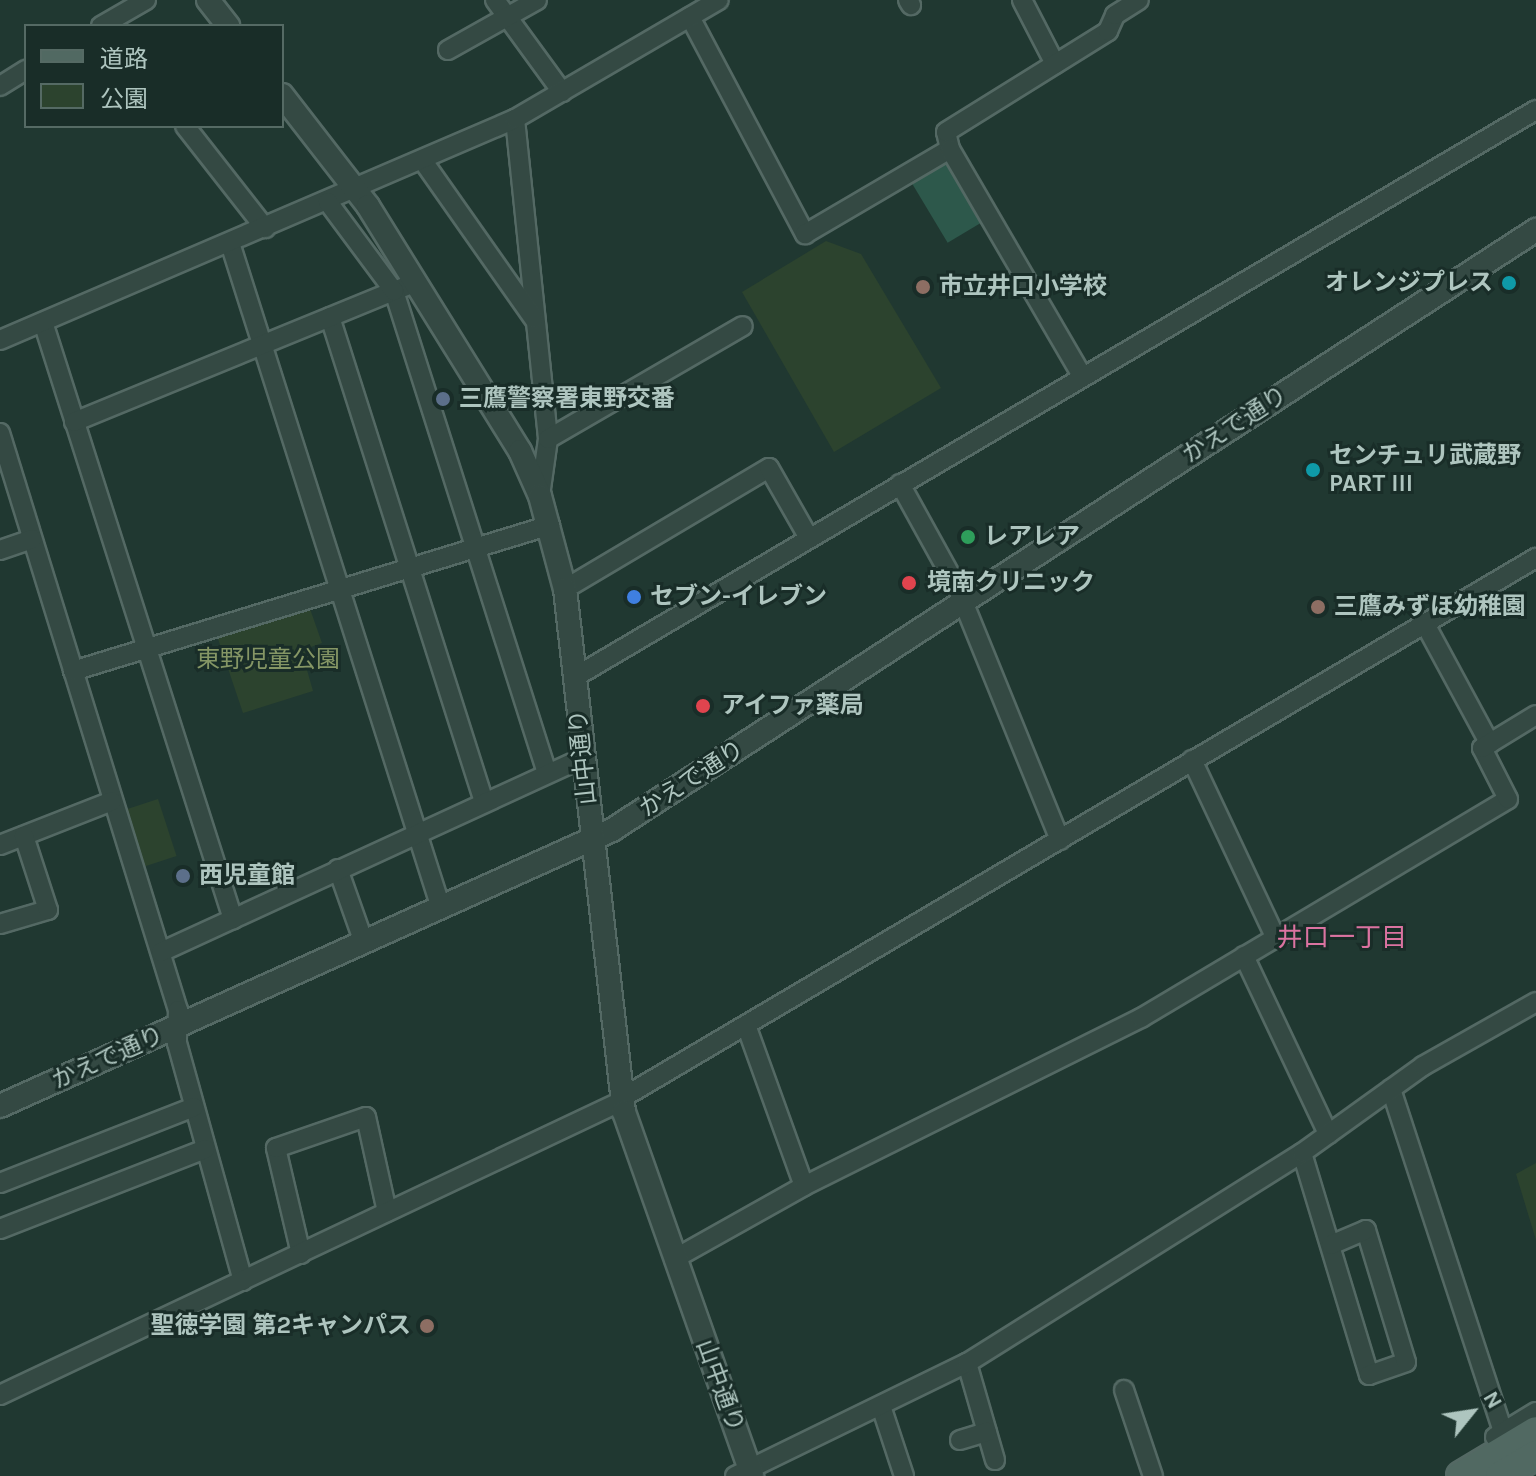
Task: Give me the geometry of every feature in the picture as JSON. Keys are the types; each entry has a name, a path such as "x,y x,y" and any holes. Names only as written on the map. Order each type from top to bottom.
{"main road":[{"path":"1495,1467 1536,1431"},
{"path":"1461,1476 1536,1455"}],"street":[{"path":"107,24 146,0"},
{"path":"208,0 226,24"},
{"path":"495,0 562,92"},
{"path":"448,50 509,19 537,0"},
{"path":"2,334 43,322 515,119 719,0"},
{"path":"1022,0 1055,64"},
{"path":"1082,376 950,149 946,132 1108,31 1112,7 1139,0"},
{"path":"690,17 805,234 950,149"},
{"path":"0,86 24,71"},
{"name":"山中通り","path":"284,98 357,189 404,287 520,451 550,525 565,589 622,1099 745,1474"},
{"path":"575,677 1536,110"},
{"path":"515,119 548,439 540,496"},
{"path":"187,128 265,228"},
{"path":"423,161 536,322"},
{"path":"328,202 404,287 477,548 547,773"},
{"name":"かえで通り","path":"0,1106 591,841 1536,230"},
{"path":"230,243 441,908"},
{"path":"74,422 404,287"},
{"path":"330,317 484,802"},
{"path":"43,322 233,919"},
{"path":"548,439 743,326"},
{"path":"0,435 161,952 181,1025 177,1043 243,1281"},
{"path":"565,589 769,468 809,538"},
{"path":"900,484 961,603 1060,840"},
{"path":"73,671 550,525"},
{"path":"0,550 32,539"},
{"path":"0,1395 622,1099 1536,558"},
{"path":"1425,624 1490,744"},
{"path":"674,1259 804,1186 1141,1018 1508,799 1482,748 1536,715"},
{"path":"161,952 582,758"},
{"path":"1192,760 1275,936"},
{"path":"0,845 112,801"},
{"path":"0,924 48,910 24,836"},
{"path":"338,869 364,943"},
{"path":"1244,956 1328,1134"},
{"path":"745,1474 967,1363 1302,1153 1391,1089 1536,1002"},
{"path":"746,1025 804,1186"},
{"path":"1391,1089 1503,1431"},
{"path":"0,1183 194,1107"},
{"path":"301,1254 276,1148 366,1117 387,1212"},
{"path":"0,1229 205,1149"},
{"path":"1302,1153 1369,1375 1406,1362 1366,1230 1331,1245"},
{"path":"967,1363 995,1460"},
{"path":"1124,1390 1153,1476"},
{"path":"881,1406 904,1476"},
{"path":"1495,1467 1492,1442 1503,1431 1536,1412"},
{"path":"960,1440 987,1432"}],"green space":[{"path":"826,241 861,254 941,388 834,452 742,292"},
{"name":"東野児童公園","path":"309,606 322,643 311,647 317,666 307,670 313,691 243,713 216,633"},
{"path":"158,799 177,856 145,866 127,809"},
{"path":"1536,1163 1536,1240 1516,1174"}],"shaded area":[{"path":"944,161 981,223 948,243 911,181"}],"place":[{"name":"オレンジプレス","path":"1509,283"},
{"name":"市立井口小学校","path":"923,287"},
{"name":"三鷹警察署東野交番","path":"443,399"},
{"name":"センチュリ武蔵野 PART III","path":"1313,470"},
{"name":"レアレア","path":"968,537"},
{"name":"境南クリニック","path":"909,583"},
{"name":"セブン-イレブン","path":"634,597"},
{"name":"三鷹みずほ幼稚園","path":"1318,607"},
{"name":"アイファ薬局","path":"703,706"},
{"name":"西児童館","path":"183,876"},
{"name":"聖徳学園 第2キャンパス","path":"427,1326"}],"district":[{"name":"井口一丁目","path":"1342,938"}]}
